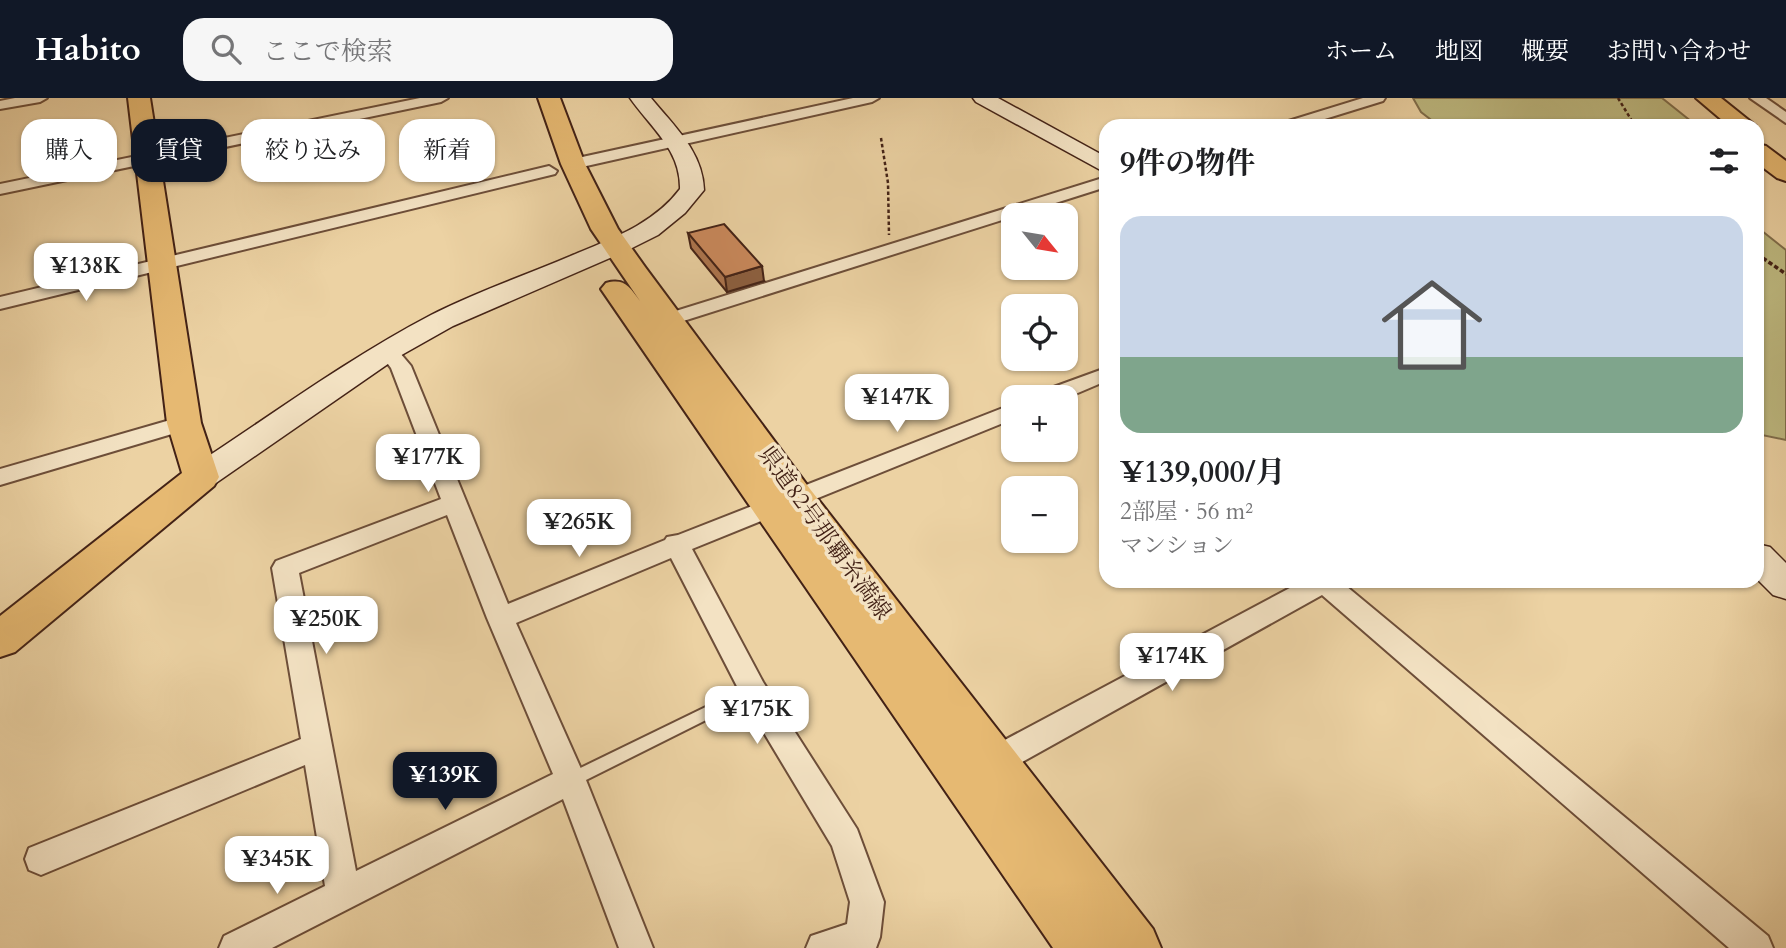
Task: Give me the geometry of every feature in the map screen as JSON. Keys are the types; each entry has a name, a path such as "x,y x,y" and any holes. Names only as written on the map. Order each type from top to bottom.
{"main road":[{"path":"139,98 143,119"},
{"name":"県道82号那覇糸満線","path":"528,98 561,176 598,239 784,503 1086,948"},
{"name":"県道82号那覇糸満線","path":"549,98 561,176"},
{"path":"1688,98 1716,119"},
{"path":"1707,98 1735,119"},
{"path":"1764,141 1786,158"},
{"path":"1764,156 1786,173"},
{"path":"0,640 201,477 184,423 153,182"},
{"name":"県道82号那覇糸満線","path":"598,239 670,319 784,503 995,761 1134,948"}],"street":[{"path":"0,105 40,98"},
{"path":"227,142 441,98"},
{"path":"598,239 645,233 673,214 692,190 693,181 687,160 640,98"},
{"path":"0,303 561,176 674,141 872,98"},
{"path":"983,98 1099,162"},
{"path":"1310,119 1378,98"},
{"path":"1757,98 1786,119"},
{"path":"0,189 131,162"},
{"path":"670,319 1099,184"},
{"path":"201,477 388,351 443,320 598,239 621,224 639,225 673,214"},
{"path":"388,351 401,366 500,618 571,780 636,948"},
{"path":"1078,385 1099,377"},
{"path":"500,618 676,543 784,503 1001,416"},
{"path":"0,477 184,423"},
{"path":"343,892 285,568 455,503"},
{"path":"676,543 753,690 846,840 867,902 863,937 823,948"},
{"path":"1764,564 1786,585"},
{"path":"995,761 1312,588"},
{"path":"1333,588 1756,948"},
{"path":"41,859 317,746"},
{"path":"236,948 571,780"}],"lane":[{"path":"571,780 753,690"}],"path":[{"path":"1618,98 1631,119"},
{"path":"881,138 888,183 889,250"},
{"path":"1764,259 1786,274"}],"shaded area":[{"path":"1413,98 1662,98 1688,119 1430,119 1421,112"},
{"path":"1764,233 1786,250 1786,440 1764,435"}],"building":[{"path":"724,224 762,266 725,277 688,233"}]}
